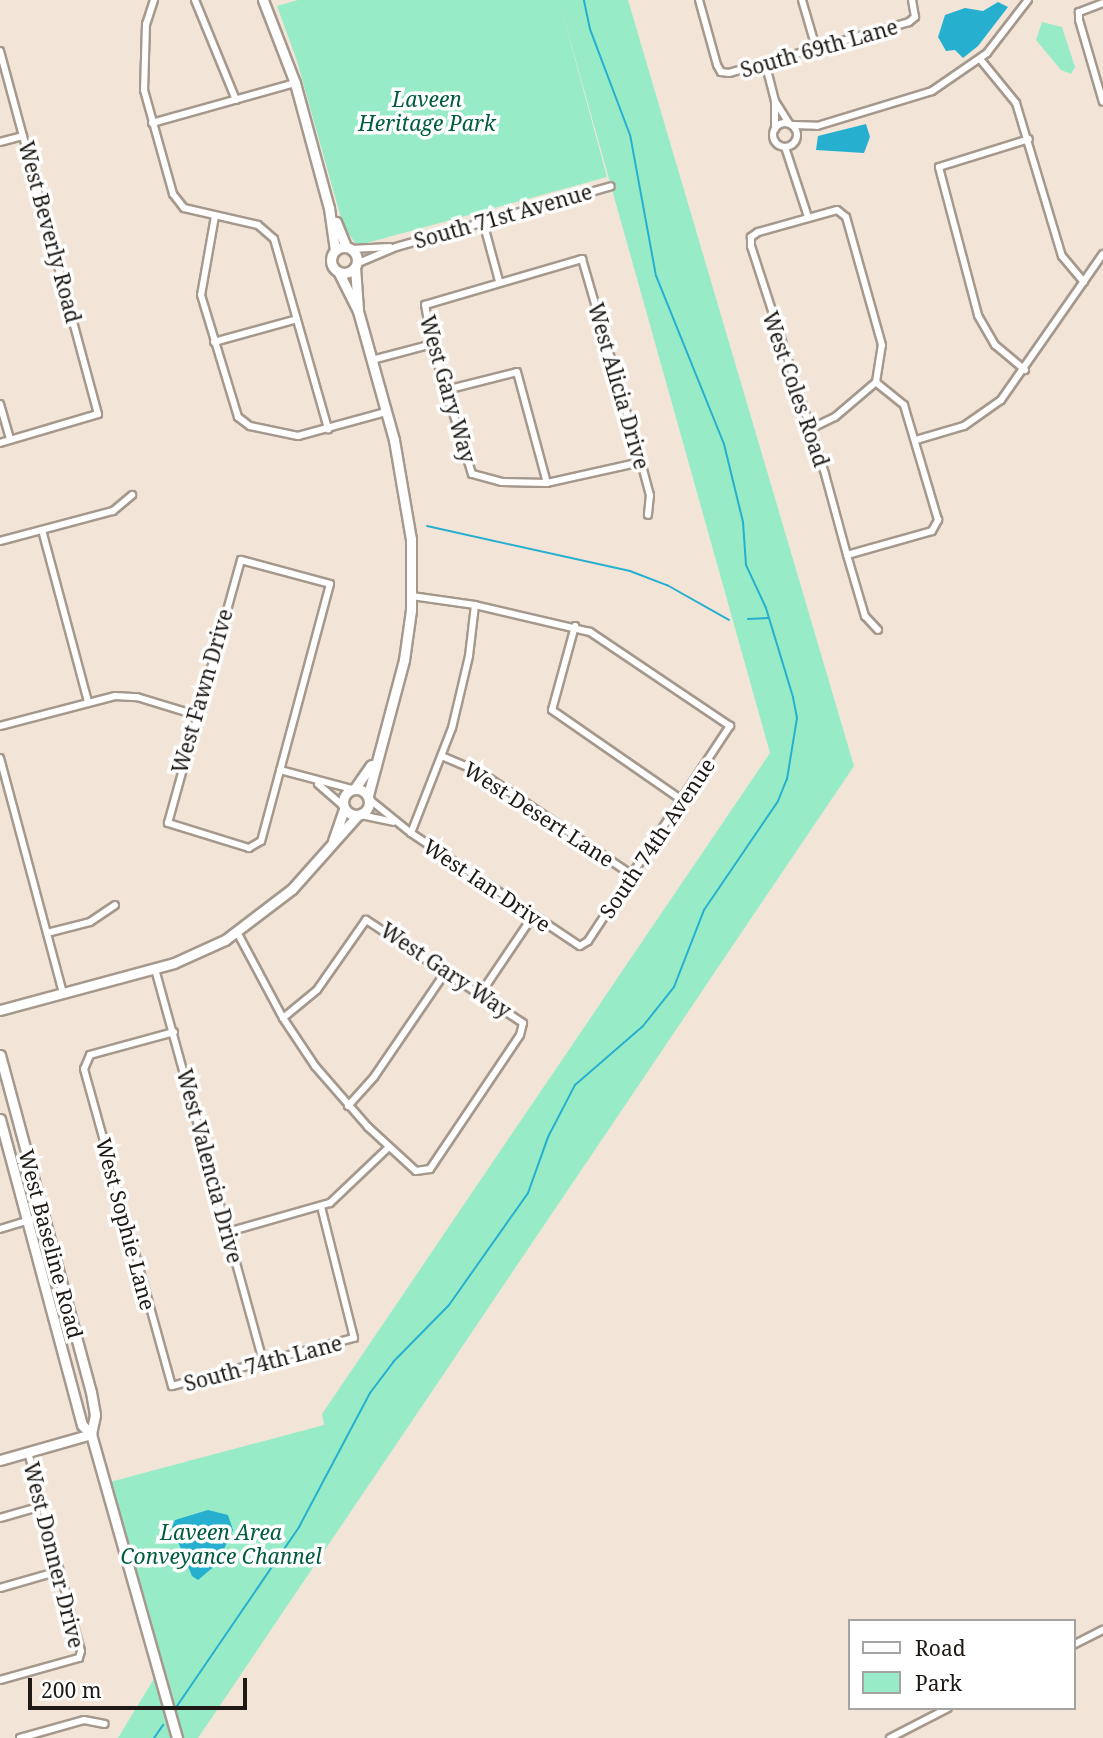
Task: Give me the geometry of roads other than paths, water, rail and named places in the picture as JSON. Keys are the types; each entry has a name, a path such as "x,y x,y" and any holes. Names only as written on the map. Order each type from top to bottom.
{"street":[{"path":"154,0 142,56 152,123 178,203 192,212 258,225 274,239 328,429"},
{"path":"195,0 236,100"},
{"path":"0,1010 155,969 237,932 292,890 332,842 360,815 368,797 398,690 412,596 408,510 386,412 358,311 339,273 330,262 335,250 329,208 295,83 263,0"},
{"name":"South 69th Lane","path":"699,0 721,72 816,48 915,17 912,0"},
{"path":"802,0 816,48"},
{"path":"789,146 817,126 913,99 980,59 1028,0"},
{"path":"1103,3 1079,12 1103,102"},
{"name":"West Beverly Road","path":"0,51 98,414 10,440"},
{"path":"980,59 1016,103 1062,256 1084,282"},
{"path":"765,62 775,101 775,141 789,146"},
{"path":"152,123 295,83"},
{"path":"775,101 797,138"},
{"path":"775,129 790,124 817,126"},
{"path":"0,142 23,136"},
{"path":"1025,370 995,345 978,315 939,167 1029,139"},
{"path":"789,146 808,217"},
{"name":"South 71st Avenue","path":"356,266 396,247 611,186"},
{"path":"329,208 356,266 358,311"},
{"name":"West Coles Road","path":"876,382 882,345 842,211 808,217 751,237 865,616 878,629"},
{"path":"215,216 201,295 233,410 244,423 298,436 386,412"},
{"path":"483,222 499,281"},
{"name":"South 71st Avenue","path":"349,248 396,247"},
{"path":"335,250 349,248"},
{"path":"916,440 979,418 1025,370 1103,254"},
{"name":"West Alicia Drive","path":"499,281 582,259 650,495 648,515"},
{"path":"339,273 356,266"},
{"name":"West Gary Way","path":"499,281 425,304 432,344 472,474 502,482 547,483"},
{"path":"214,342 298,319"},
{"path":"372,360 432,344"},
{"path":"446,390 517,372 547,483 641,462"},
{"path":"808,430 835,417 876,382 904,405 916,440 938,527 847,555"},
{"path":"0,404 10,440 0,443"},
{"path":"0,541 113,511 132,495"},
{"path":"42,530 88,702"},
{"name":"West Fawn Drive","path":"242,560 330,584 280,770 255,847 168,823 196,715 242,560"},
{"path":"412,596 475,605 575,626 552,710 682,800"},
{"path":"411,833 444,757 467,667 475,605"},
{"name":"South 74th Avenue","path":"575,626 627,653 730,726 632,875 580,946"},
{"path":"0,726 88,702 137,697 196,715"},
{"path":"332,842 344,807 345,794 354,789 378,755"},
{"name":"West Desert Lane","path":"444,757 480,772 632,875"},
{"path":"0,758 63,993"},
{"path":"280,770 316,783 354,789 368,797"},
{"path":"316,783 344,807 360,815"},
{"name":"West Ian Drive","path":"368,797 395,822 580,946"},
{"name":"West Ian Drive","path":"360,815 395,822"},
{"path":"47,933 90,922 115,905"},
{"path":"481,993 533,916"},
{"name":"West Gary Way","path":"283,1018 317,990 366,920 447,970 523,1023 520,1035 423,1173 389,1147"},
{"path":"228,1232 321,1207 342,1195 389,1147 348,1106 283,1018 237,932"},
{"name":"West Valencia Drive","path":"155,969 264,1364"},
{"path":"348,1106 374,1077 447,970"},
{"name":"West Sophie Lane","path":"172,1386 85,1060 174,1032"},
{"name":"West Baseline Road","path":"0,1055 90,1392 95,1415 91,1434 176,1734"},
{"name":"West Baseline Road","path":"0,1119 82,1425 91,1434"},
{"name":"South 74th Lane","path":"172,1386 264,1364 354,1338 321,1207"},
{"path":"0,1229 43,1216"},
{"path":"0,1460 91,1434"},
{"name":"West Donner Drive","path":"0,1680 79,1658 81,1651 28,1452"},
{"path":"0,1518 42,1506"},
{"path":"0,1588 59,1571"},
{"path":"1075,1644 1103,1630"},
{"path":"890,1738 944,1710"},
{"path":"20,1738 84,1720 105,1724"}],"water":[{"path":"998,2 1008,7 978,46 963,58 955,50 946,51 938,37 945,15 965,8 983,11"},
{"path":"866,124 870,137 864,153 816,150 818,136"},
{"path":"208,1510 228,1515 233,1530 217,1564 198,1580 192,1576 172,1527 175,1520"}],"waterway":[{"path":"177,1706 299,1527 370,1393 393,1362 449,1305 528,1193 548,1137 575,1085 643,1026 674,987 704,910 778,801 787,779 797,718 793,697 766,608 746,565 743,522 724,444 656,276 630,135 590,29 584,0"},
{"path":"427,526 630,571 667,585 729,620"},
{"path":"748,619 768,618"},
{"path":"154,1738 163,1725"}],"park label":[{"name":"Laveen Heritage Park","path":"427,111"},
{"name":"Laveen Area Conveyance Channel","path":"221,1544"}]}
